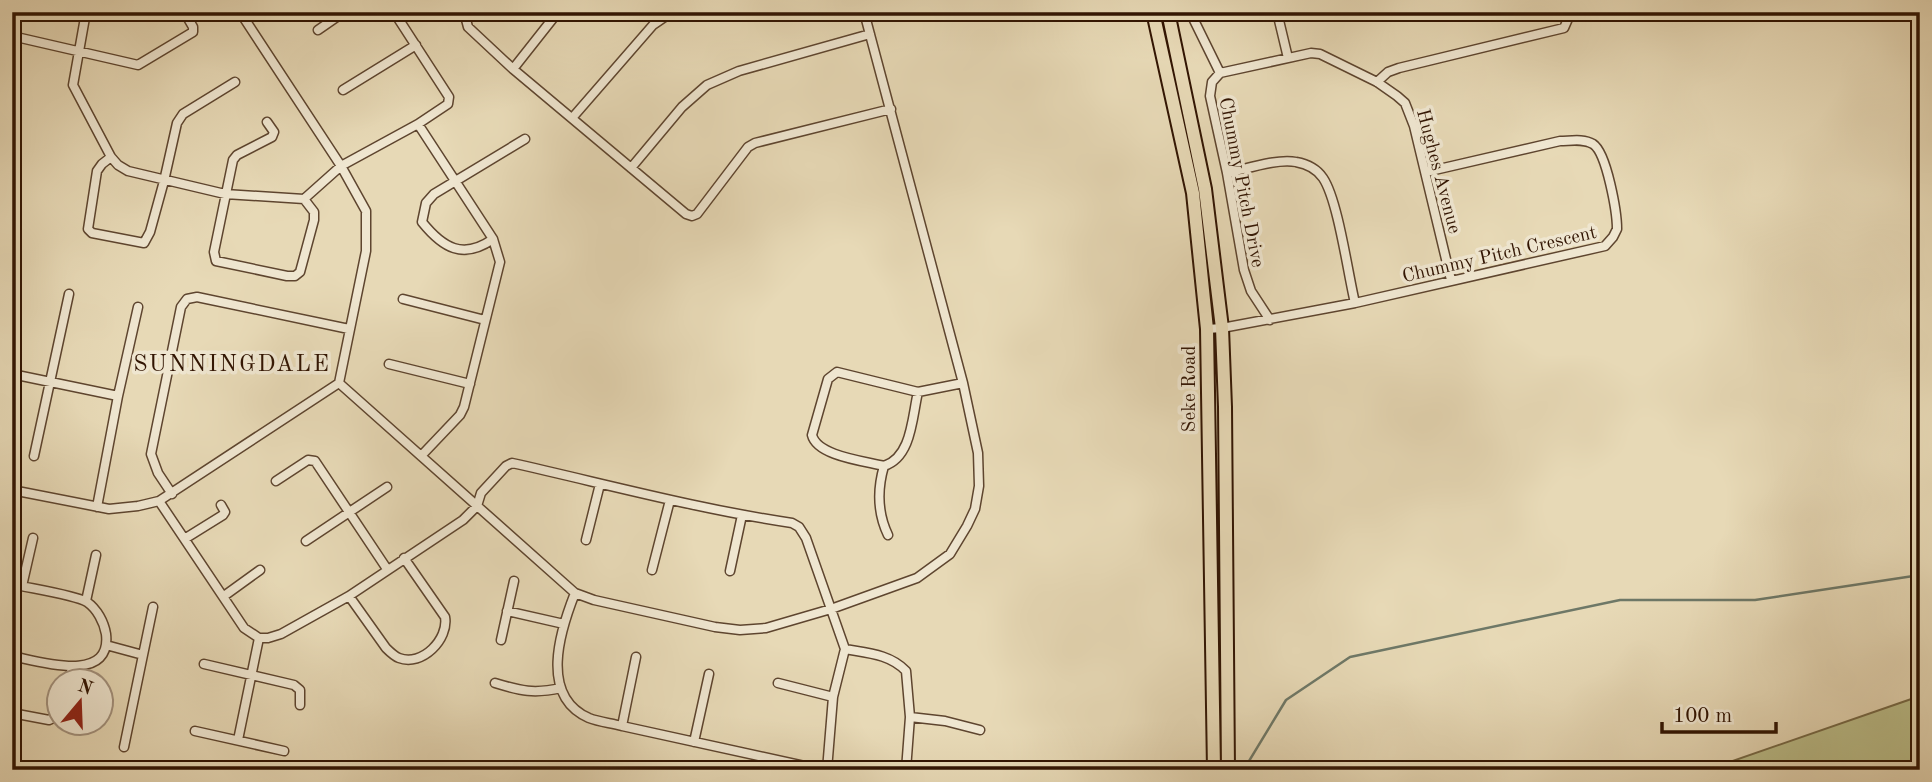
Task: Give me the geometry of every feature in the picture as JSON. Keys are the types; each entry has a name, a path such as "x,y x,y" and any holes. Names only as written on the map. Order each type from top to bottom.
{"main road":[{"name":"Seke Road","path":"1153,12 1193,193 1207,328 1214,770"},
{"name":"Seke Road","path":"1168,12 1205,189 1222,328 1228,770"}],"street":[{"path":"86,12 73,76 74,89 118,165 128,172 225,194 304,199 341,166 418,124 444,108 449,100 394,12"},
{"path":"12,490 97,507 129,508 159,501 339,383 366,251 368,218 341,166 240,12"},
{"path":"318,30 344,12"},
{"path":"464,12 468,27 513,69 686,214 692,216 697,214 748,147 755,143 891,109"},
{"path":"513,69 558,12"},
{"path":"573,117 653,25 672,12"},
{"path":"339,383 575,593 594,600 740,630 766,628 831,609 917,578 950,554 967,526 975,509 979,473 963,383 864,12"},
{"name":"Chummy Pitch Drive","path":"1190,12 1220,74 1214,78 1210,88 1247,282 1270,320"},
{"path":"1277,12 1288,58"},
{"path":"1377,82 1388,72 1399,68 1564,28 1571,12"},
{"path":"12,36 134,64 142,63 193,32 186,15"},
{"path":"631,168 681,107 707,85 738,71 870,34"},
{"path":"343,90 416,45"},
{"name":"Hughes Avenue","path":"1220,74 1311,53 1320,54 1377,82 1397,96 1410,113 1451,280"},
{"path":"111,157 97,171 87,226 92,233 144,243 150,232 174,132 180,118 234,82"},
{"path":"267,122 273,135 237,155 233,160 214,252 216,261 295,276 300,272 314,220 314,212 304,199"},
{"path":"418,124 493,239 500,262 468,397 460,415 421,456"},
{"path":"493,239 480,248 448,247 435,238 424,224 423,216 430,198 525,139"},
{"name":"Chummy Pitch Crescent","path":"1207,328 1270,320 1355,303 1605,246 1617,229 1606,170 1594,144 1582,140 1560,141 1426,172"},
{"path":"1227,173 1289,161 1304,164 1323,178 1331,195 1355,303"},
{"path":"34,456 69,294"},
{"path":"172,494 158,473 151,454 181,307 187,299 197,297 349,329"},
{"path":"403,299 485,320"},
{"path":"97,507 138,307"},
{"path":"389,364 470,384"},
{"path":"884,466 824,450 813,441 812,435 828,379 836,372 842,372 918,392 963,383"},
{"path":"12,374 118,396"},
{"path":"888,535 879,516 879,481 884,466 899,457 905,448 918,392"},
{"path":"276,481 308,460 315,461 387,569"},
{"path":"159,501 244,628 259,638 281,634 349,596 463,520 477,506 481,493 506,466 513,463 742,516 792,523 799,527 806,538 845,649 833,697 825,770 589,718 573,705 561,688 557,667 564,624 575,593"},
{"path":"586,540 600,484"},
{"path":"306,541 387,487"},
{"path":"652,570 670,500"},
{"path":"186,538 223,515 225,512 221,505"},
{"path":"730,571 742,516"},
{"path":"22,586 33,538"},
{"path":"86,601 96,555"},
{"path":"349,596 393,655 406,660 415,659 432,650 443,636 445,617 404,558"},
{"path":"223,596 260,570"},
{"path":"501,640 514,581"},
{"path":"12,584 86,601 100,617 106,645 102,655 83,666"},
{"path":"124,747 153,607"},
{"path":"507,611 564,624"},
{"path":"238,740 259,638"},
{"path":"106,645 143,656"},
{"path":"845,649 886,657 906,671 910,717 906,770"},
{"path":"12,656 62,666"},
{"path":"622,726 636,657"},
{"path":"204,664 298,687 302,694 300,705"},
{"path":"694,742 709,674"},
{"path":"778,682 833,697"},
{"path":"495,683 526,692 561,688"},
{"path":"12,713 46,719"},
{"path":"910,717 980,730"},
{"path":"195,731 285,751"}],"green space":[{"path":"1920,696 1920,770 1701,770 1721,765"}],"waterway":[{"path":"1237,770 1246,766 1286,700 1350,657 1620,600 1755,600 1920,575"}],"district":[{"name":"SUNNINGDALE","path":"232,363"}]}
